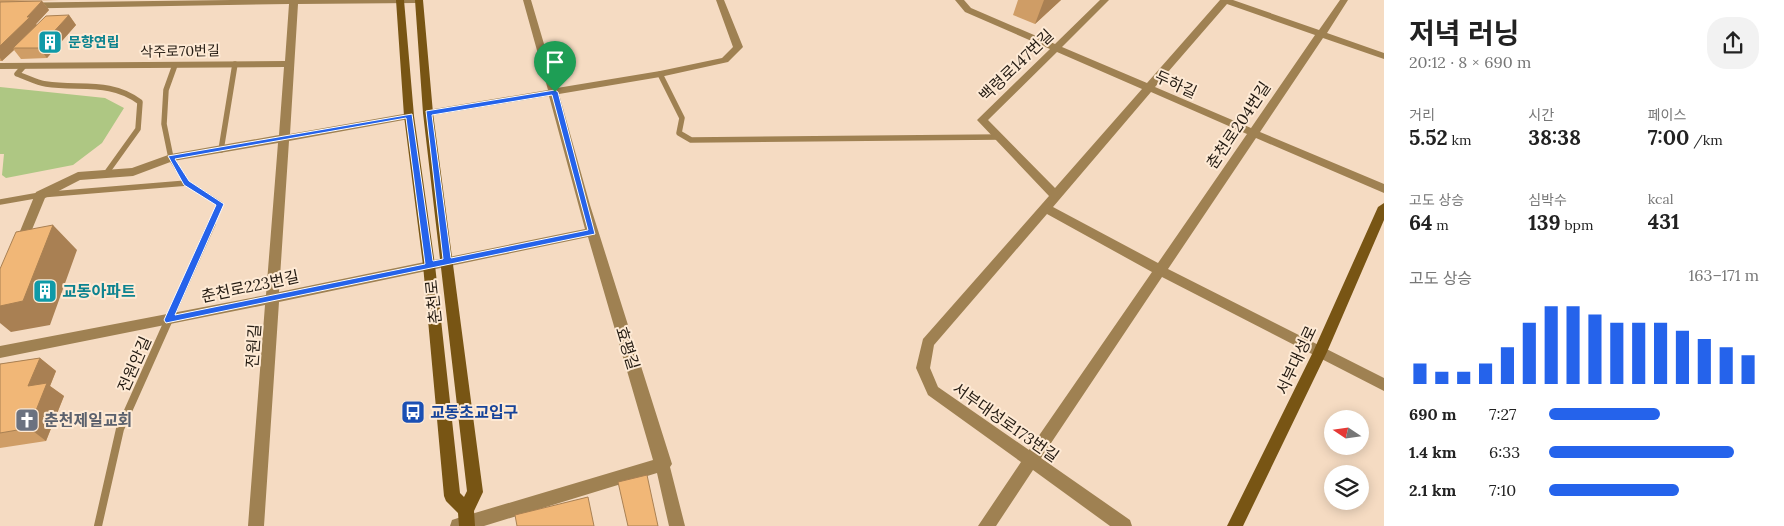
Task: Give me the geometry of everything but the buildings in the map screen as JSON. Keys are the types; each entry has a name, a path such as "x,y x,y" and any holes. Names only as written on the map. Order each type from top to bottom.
{"street":[{"path":"0,6 68,3 417,0"},
{"name":"춘천로","path":"417,0 428,113 475,492 464,521"},
{"name":"효평길","path":"527,0 555,92 592,232 664,464 677,526"},
{"path":"428,113 660,74 725,60 738,47 720,0"},
{"name":"두하길","path":"959,0 968,10 1252,134 1384,189"},
{"name":"백령로147번길","path":"1056,196 982,120 1105,0"},
{"path":"1225,0 1384,56"},
{"name":"서부대성로173번길","path":"1124,526 933,392 922,368 928,343 1225,0"},
{"name":"춘천로204번길","path":"986,526 1344,0"},
{"name":"춘천로","path":"400,1 410,116 429,265 452,496 464,521"},
{"name":"전원길","path":"256,526 294,2"},
{"path":"52,19 68,3"},
{"name":"삭주로70번길","path":"3,66 20,53"},
{"name":"삭주로70번길","path":"3,66 290,64"},
{"path":"14,260 40,195 78,176 133,172 171,158 410,116"},
{"name":"서부대성로","path":"1236,526 1320,352 1384,207"},
{"path":"1044,208 1161,271 1384,385"},
{"path":"447,261 592,232"},
{"name":"춘천로223번길","path":"0,352 169,320 447,261"},
{"path":"464,521 664,464"}],"lane":[{"name":"삭주로70번길","path":"221,150 235,64"},
{"name":"전원안길","path":"98,526 120,429 220,204 187,183 171,158 164,124 166,90 175,65"},
{"path":"24,66 17,74 22,78 45,84 94,86 127,92 140,102 138,130 105,175"},
{"path":"660,74 682,118 679,132 691,140 999,138"},
{"path":"0,202 40,195 187,183"}],"green space":[{"path":"0,87 105,98 124,108 102,143 73,165 6,178 2,175 4,154 0,154"}],"place":[{"name":"문향연립","path":"50,42"},
{"name":"교동아파트","path":"45,291"},
{"name":"교동초교입구","path":"413,412"},
{"name":"춘천제일교회","path":"27,420"}],"route":[{"path":"555,92 592,232 169,320 220,204 187,183 171,158 410,116 429,265 447,261 428,113 555,92"}]}
